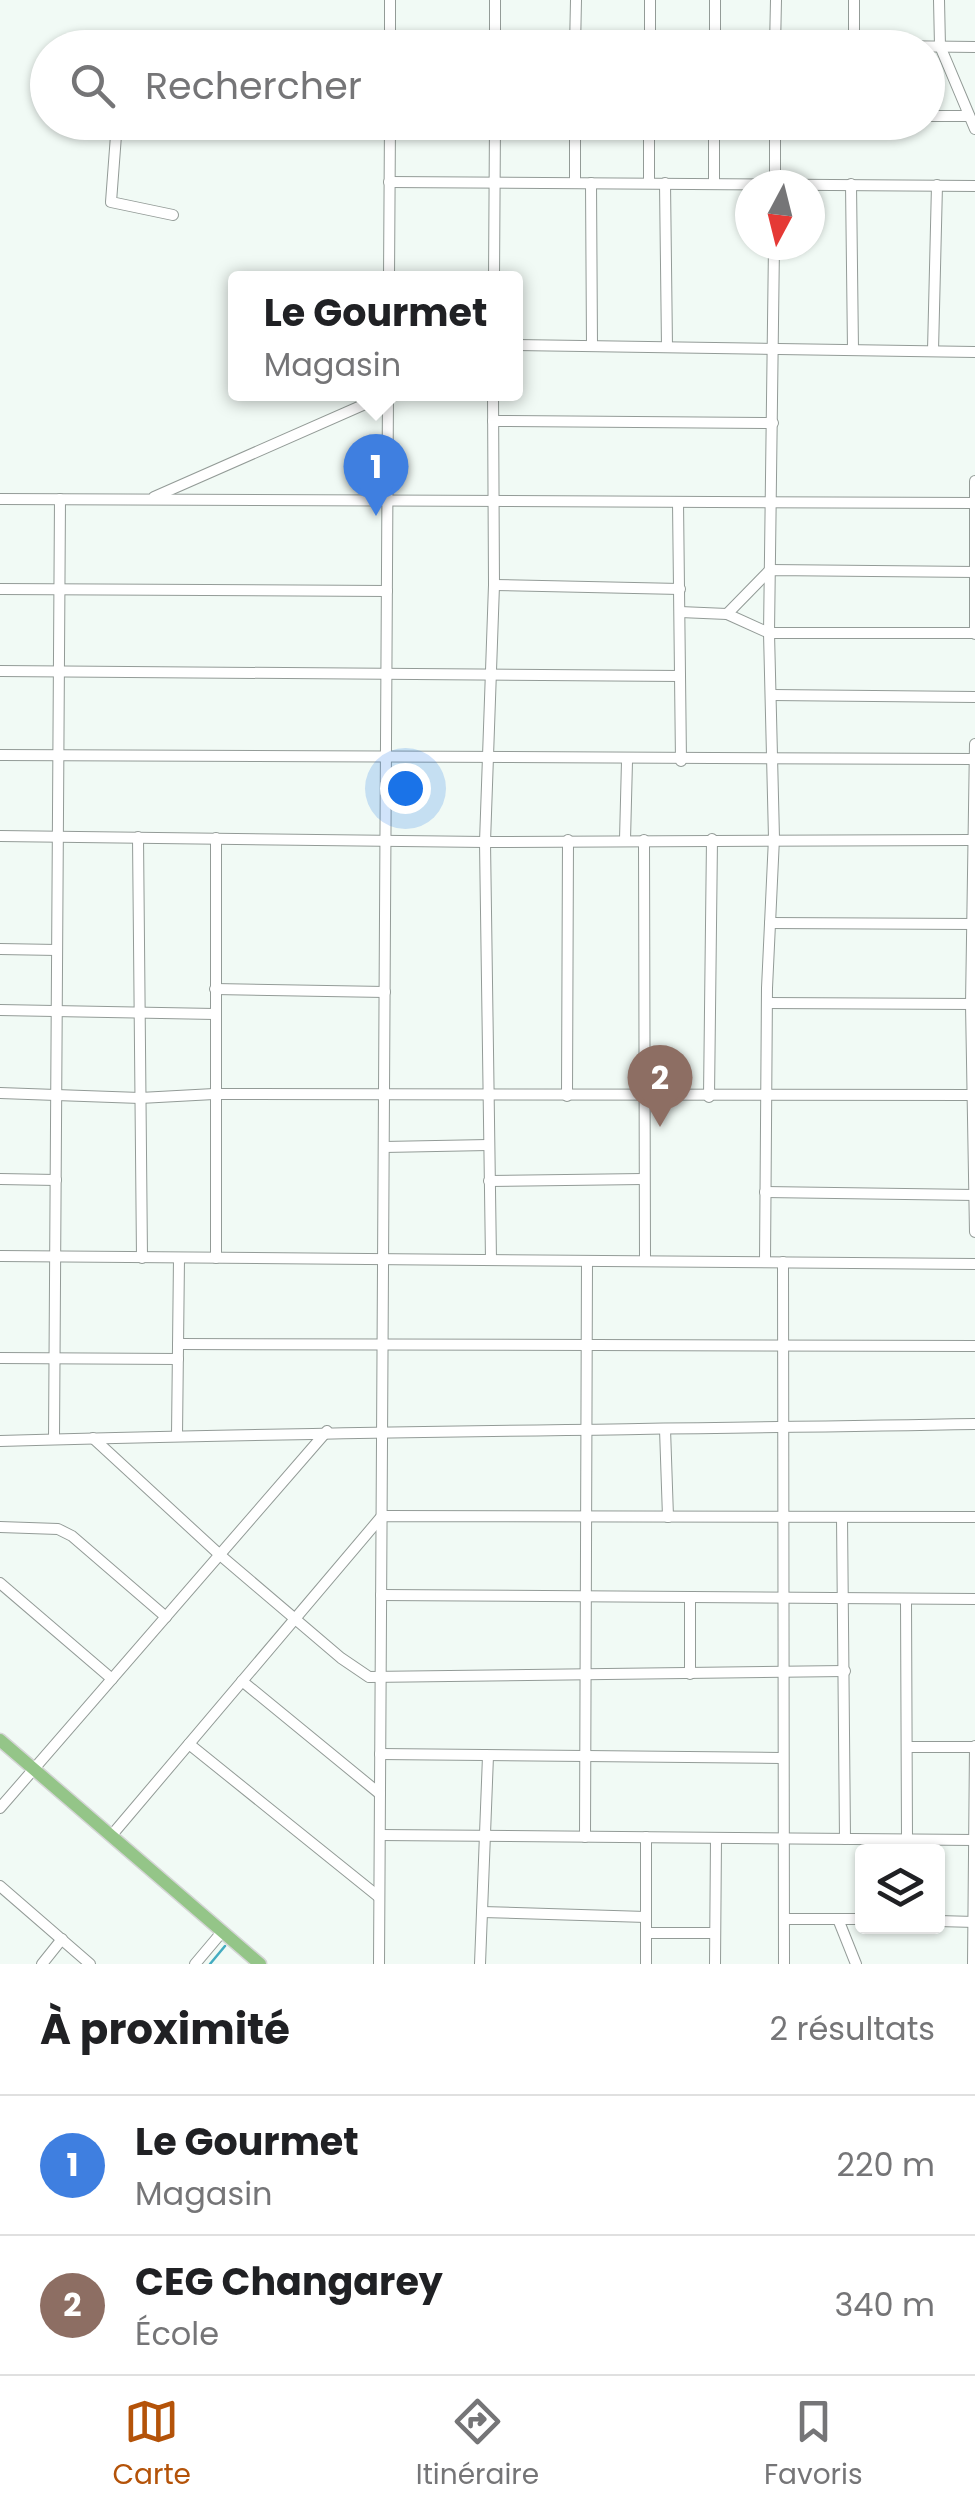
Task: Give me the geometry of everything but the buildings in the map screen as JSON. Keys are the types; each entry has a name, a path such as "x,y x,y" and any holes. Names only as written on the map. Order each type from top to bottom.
{"main road":[{"path":"0,1740 260,1964"}],"street":[{"path":"390,0 390,30"},
{"path":"495,0 495,30"},
{"path":"576,0 576,30"},
{"path":"650,0 650,30"},
{"path":"714,30 715,0"},
{"path":"776,0 776,30"},
{"path":"854,0 854,30"},
{"path":"939,0 940,30"},
{"path":"945,46 975,46"},
{"path":"945,58 975,129"},
{"path":"945,116 970,116"},
{"path":"116,140 111,202 173,215"},
{"path":"389,271 390,140"},
{"path":"494,140 494,271"},
{"path":"575,140 575,183"},
{"path":"648,183 649,140"},
{"path":"714,140 714,184"},
{"path":"775,140 775,170"},
{"path":"390,182 735,184"},
{"path":"591,183 592,346"},
{"path":"666,184 667,347"},
{"path":"825,184 975,186"},
{"path":"851,184 853,350"},
{"path":"933,351 937,185"},
{"path":"765,1262 767,1003 774,838 770,570 774,260"},
{"path":"523,345 975,352"},
{"path":"148,500 372,401"},
{"path":"379,1964 388,401"},
{"path":"491,1260 485,842 494,586 494,401"},
{"path":"493,420 772,423"},
{"path":"680,612 726,614 770,632 975,633 975,481"},
{"path":"0,499 975,502"},
{"path":"54,1439 60,499"},
{"path":"678,502 681,760"},
{"path":"726,614 770,570 975,572"},
{"path":"494,586 680,589"},
{"path":"0,590 388,591"},
{"path":"0,672 680,676"},
{"path":"772,695 975,697"},
{"path":"975,744 975,1232"},
{"path":"0,755 974,760"},
{"path":"626,840 627,760"},
{"path":"0,836 386,842 972,840"},
{"path":"138,837 142,1258"},
{"path":"216,838 216,1258"},
{"path":"709,1097 712,839"},
{"path":"567,1096 568,840"},
{"path":"644,840 645,1261"},
{"path":"770,924 973,924"},
{"path":"0,949 57,950"},
{"path":"215,989 385,992"},
{"path":"767,1003 973,1004"},
{"path":"0,1010 215,1014"},
{"path":"0,1093 140,1098 214,1094 973,1094"},
{"path":"384,1146 488,1145"},
{"path":"0,1179 56,1180"},
{"path":"489,1180 643,1179"},
{"path":"766,1192 974,1194"},
{"path":"0,1256 975,1264"},
{"path":"176,1436 180,1258"},
{"path":"585,1836 586,1261"},
{"path":"783,1262 784,1964"},
{"path":"178,1344 975,1346"},
{"path":"0,1358 178,1360"},
{"path":"0,1441 327,1431 587,1433 975,1424"},
{"path":"665,1430 668,1516"},
{"path":"0,1808 327,1431"},
{"path":"93,1438 220,1555 358,1673 380,1679 845,1671"},
{"path":"111,1836 382,1516 975,1517"},
{"path":"842,1517 846,1600 844,1839"},
{"path":"0,1526 58,1529 72,1536 166,1617"},
{"path":"0,1583 112,1679"},
{"path":"381,1595 975,1599"},
{"path":"690,1600 690,1674"},
{"path":"906,1600 907,1839"},
{"path":"242,1681 380,1794"},
{"path":"188,1744 379,1897"},
{"path":"907,1747 975,1747 973,1964"},
{"path":"380,1754 781,1758"},
{"path":"480,1964 488,1756"},
{"path":"380,1835 975,1840"},
{"path":"646,1837 646,1964"},
{"path":"716,1838 716,1964"},
{"path":"0,1886 90,1964"},
{"path":"482,1912 646,1917"},
{"path":"838,1918 856,1964"},
{"path":"785,1919 855,1919"},
{"path":"945,1921 975,1922"},
{"path":"195,1964 222,1932"},
{"path":"646,1933 716,1933"},
{"path":"42,1964 62,1940"}],"waterway":[{"path":"210,1964 225,1946"}],"place":[{"name":"Le Gourmet","path":"376,516"},
{"name":"CEG Changarey","path":"660,1127"}]}
